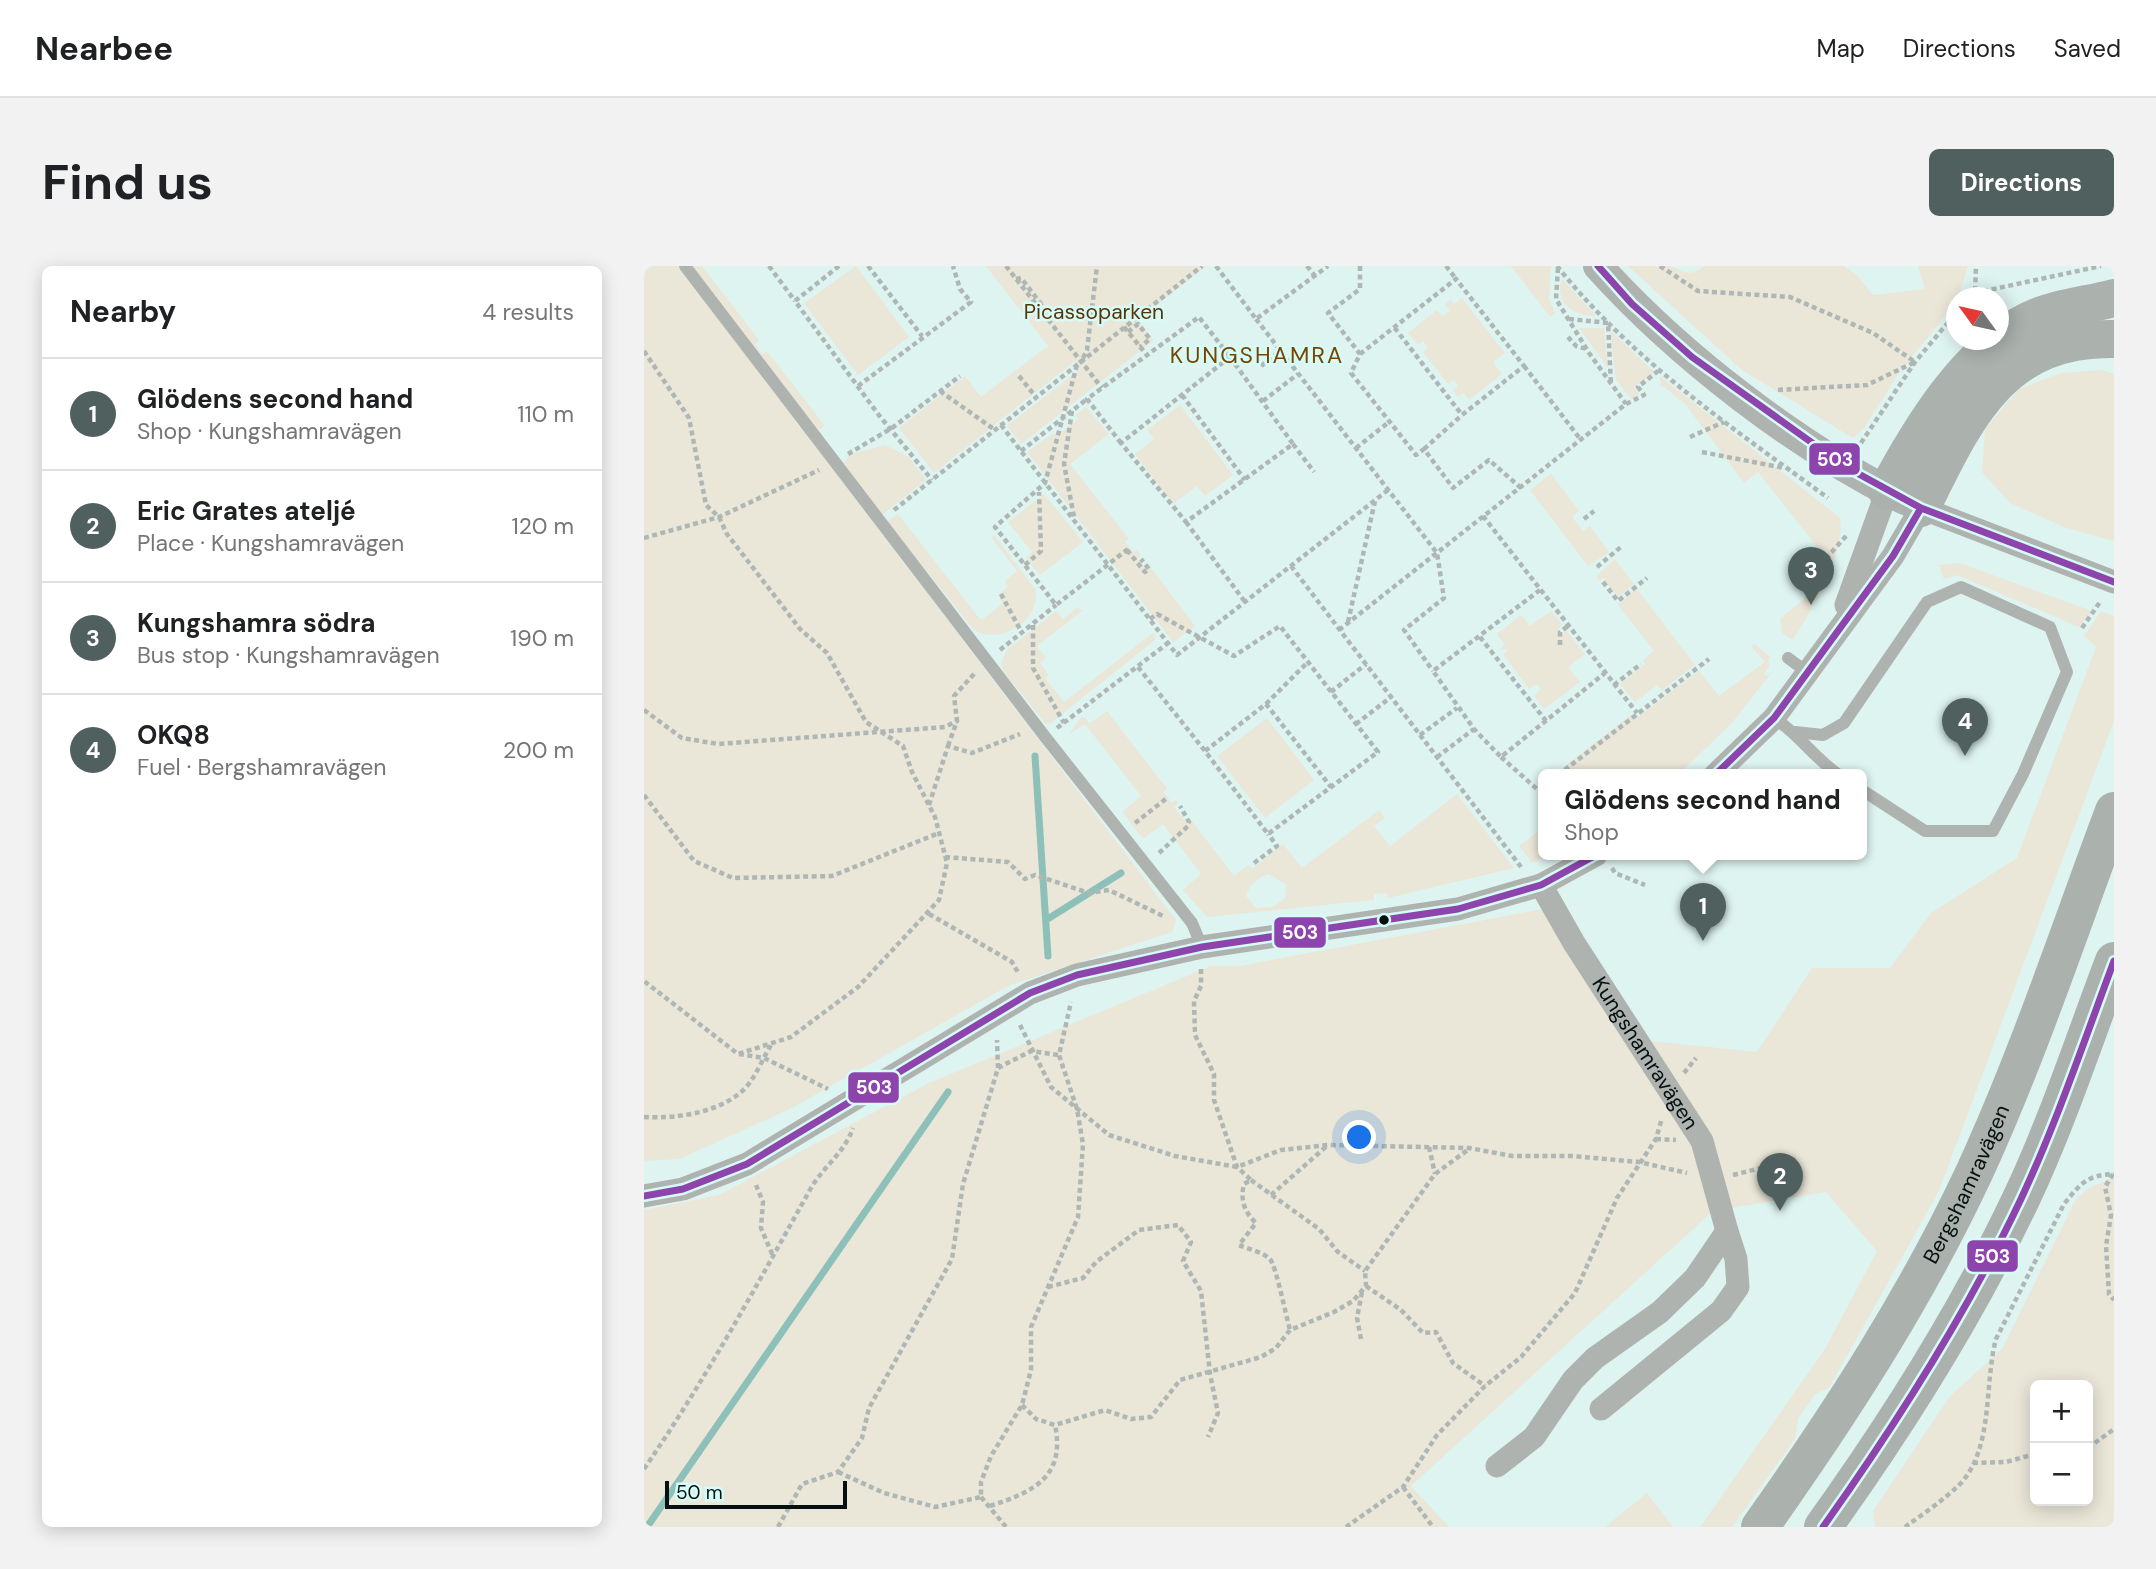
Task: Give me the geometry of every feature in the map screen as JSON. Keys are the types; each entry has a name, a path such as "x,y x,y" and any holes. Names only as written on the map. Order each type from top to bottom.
{"highway":[{"path":"1887,491 1913,444 1940,404 1987,350 2031,319 2114,298"},
{"path":"1921,508 1968,416 2000,381 2038,353 2083,339 2114,339"},
{"name":"Bergshamravägen","path":"1760,1527 1874,1359 1916,1287 1974,1172 2023,1052 2114,811"},
{"path":"1823,1527 1921,1383 2021,1199 2114,961"}],"street":[{"path":"1598,266 1632,304 1692,357 1753,404 1846,467 1921,508 2114,582"},
{"path":"1836,630 1887,491"},
{"path":"1721,769 1774,718 1836,630 1893,556 1921,508"},
{"path":"644,1196 683,1189 747,1164 1012,1004 1077,975 1202,947 1458,909 1582,860"},
{"name":"Kungshamravägen","path":"1532,878 1702,1141 1737,1259 1738,1287 1721,1311 1601,1409"},
{"path":"1497,1466 1534,1437 1573,1380 1595,1357 1660,1312 1695,1278 1727,1231"}],"lane":[{"path":"685,266 1046,738 1192,923 1202,947"},
{"path":"1795,732 1823,735 1844,723 1927,602 1961,587 2050,626 2067,672 2023,774 1993,831 1925,831 1867,793"},
{"path":"1788,659 1807,672"},
{"path":"1774,718 1795,732 1819,762 1830,769"}],"path":[{"path":"769,266 932,480"},
{"path":"795,301 839,266"},
{"path":"868,266 922,337"},
{"path":"858,386 971,302 960,289 953,266"},
{"path":"1006,266 1079,363 1102,388"},
{"path":"1056,605 995,527 1045,483 1061,419 1079,363 1087,350 1097,266"},
{"path":"880,521 1079,363 1126,329 1202,266"},
{"path":"1216,266 1437,553 1444,598 1404,630 1474,729 1538,790"},
{"path":"1307,266 1315,276"},
{"path":"1256,319 1328,266"},
{"path":"1360,266 1360,289 1328,313 1360,354"},
{"path":"1446,266 1581,440"},
{"path":"1661,266 1699,291 1790,297 1873,333 1914,362"},
{"path":"1974,287 1976,266"},
{"path":"2008,287 2101,266"},
{"path":"1558,268 1556,299 1626,404"},
{"path":"1456,279 1360,354 1351,373 1416,455 1524,366"},
{"path":"1021,451 1146,354 1199,317 1314,472"},
{"path":"1569,319 1608,323 1611,385"},
{"path":"1126,329 1138,324 1150,339 1140,347"},
{"path":"1861,443 1914,362 1946,325"},
{"path":"1394,327 1462,415"},
{"path":"1126,329 1146,354"},
{"path":"1568,337 1576,346 1587,349"},
{"path":"644,351 689,418 706,505 719,517 727,534 800,629 827,653 866,722 903,746 929,806 947,863 939,900 929,914 858,987 791,1037 738,1054"},
{"path":"1261,366 1280,351"},
{"path":"1121,443 1230,357"},
{"path":"1775,391 1867,385 1914,362"},
{"path":"1339,630 1626,404 1644,395 1638,387 1658,371"},
{"path":"1263,401 1298,374"},
{"path":"644,538 719,517 835,462 892,428 960,376"},
{"path":"1018,376 1036,397"},
{"path":"940,391 995,430"},
{"path":"1182,395 1245,480"},
{"path":"1087,399 1186,522 1245,602"},
{"path":"1072,411 1064,464 1074,520"},
{"path":"1356,447 1390,422"},
{"path":"1690,437 1724,422"},
{"path":"1000,425 1177,654 1388,490"},
{"path":"1186,522 1293,444"},
{"path":"1423,449 1453,488 1489,460 1521,488"},
{"path":"1702,452 1788,468"},
{"path":"1025,565 1041,551 1039,491"},
{"path":"1348,623 1375,500"},
{"path":"1584,519 1594,511"},
{"path":"1483,516 1637,713"},
{"path":"1804,584 1844,536 1850,533"},
{"path":"1597,567 1622,546"},
{"path":"929,806 957,720 954,696 987,661 1127,549 1145,572 1149,569 1141,559"},
{"path":"1290,566 1532,878"},
{"path":"1604,582 1618,601 1647,578"},
{"path":"1433,671 1540,590"},
{"path":"1002,594 1022,633"},
{"path":"2082,628 2100,602"},
{"path":"1150,619 1157,614 1234,656 1280,626 1378,752 1268,834"},
{"path":"1032,624 1033,668 1064,723"},
{"path":"1560,645 1560,632 1568,625"},
{"path":"1480,638 1546,721"},
{"path":"1046,738 1168,643"},
{"path":"1566,769 1709,659"},
{"path":"1205,751 1266,704 1308,662"},
{"path":"1331,692 1366,664"},
{"path":"1614,685 1641,664"},
{"path":"1138,667 1277,846 1254,863"},
{"path":"1501,757 1605,673"},
{"path":"1356,724 1391,697"},
{"path":"1266,704 1331,787"},
{"path":"1420,735 1457,708"},
{"path":"644,710 682,738 718,744 945,727 957,720"},
{"path":"948,746 972,753 1026,732 1034,722"},
{"path":"1437,757 1474,729"},
{"path":"644,794 694,861 733,878 832,876 939,834"},
{"path":"1132,825 1167,798"},
{"path":"1156,855 1188,826 1189,822 1178,807 1180,806"},
{"path":"945,857 1008,862 1025,879 1035,875 1090,892 1110,890 1165,917"},
{"path":"1615,873 1644,885"},
{"path":"778,1527 802,1484 838,1472 862,1438 870,1408 952,1259 963,1184 998,1068 1012,1004 1012,962 929,914"},
{"path":"1202,947 1201,986 1194,1001 1195,1035 1214,1074 1214,1100 1237,1167 1319,1229 1338,1252 1365,1271"},
{"path":"1006,1527 981,1497 981,1482 991,1457 1022,1405 1031,1370 1031,1327 1078,1217 1083,1144 1077,1109 1059,1055 1077,975"},
{"path":"644,981 738,1054 764,1058 858,1096 848,1144 818,1176 727,1340 646,1461 644,1469"},
{"path":"1012,1004 1031,1051 1051,1087 1109,1135 1175,1156 1237,1167 1281,1150 1328,1145 1469,1148 1512,1156 1572,1156 1639,1162 1714,1180 1797,1159"},
{"path":"644,1117 669,1119 720,1105 750,1083 773,1042"},
{"path":"998,1068 1031,1051 1059,1055"},
{"path":"1346,1527 1403,1487 1437,1435 1485,1386 1521,1357 1575,1293 1617,1198 1656,1139 1670,1091 1696,1058"},
{"path":"1271,1195 1328,1145"},
{"path":"1429,1147 1434,1174"},
{"path":"1022,1405 1036,1419 1055,1425 1105,1410 1131,1419 1151,1418 1180,1380 1209,1374 1261,1357 1276,1348 1290,1330 1335,1312 1362,1291 1366,1286 1365,1271 1434,1174 1469,1148"},
{"path":"747,1164 763,1202 761,1228 773,1257"},
{"path":"2113,1174 2105,1187 2112,1215 2106,1246 2109,1294 2114,1300"},
{"path":"1905,1527 1960,1484 1973,1463 1981,1440 1990,1361 2005,1321 2064,1203 2079,1185 2094,1175 2113,1174"},
{"path":"1251,1180 1244,1184 1241,1196 1249,1217 1256,1223 1239,1245 1268,1257 1275,1267 1278,1292 1290,1330"},
{"path":"1047,1288 1083,1278 1096,1262 1139,1230 1178,1226 1191,1242 1183,1261 1201,1291 1209,1374 1219,1413 1208,1437"},
{"path":"1366,1286 1401,1310 1423,1333 1436,1332 1453,1363 1485,1386"},
{"path":"1361,1339 1357,1318 1362,1291"},
{"path":"990,1506 1030,1492 1045,1480 1055,1459 1058,1438 1055,1425"},
{"path":"2093,1444 2114,1429"},
{"path":"1973,1463 2006,1462 2030,1457"},
{"path":"838,1472 884,1493 935,1507 981,1497"},
{"path":"1403,1487 1433,1527"}],"green space":[{"path":"644,266 678,266 1176,920 1172,932 1010,985 790,1109 679,1159 644,1161"},
{"path":"692,266 702,266 759,340 755,344 762,355 767,351 825,426 818,431"},
{"path":"856,266 909,337 858,375 804,303"},
{"name":"Picassoparken","path":"986,266 1206,266 1138,320 1154,340 1021,444 1007,426 1080,369 1075,361 934,473 899,428 965,376 981,397 1048,346"},
{"path":"1511,266 1551,266 1549,299 1555,313 1550,317"},
{"path":"1628,266 1669,266 1690,273 1704,266 1843,266 1857,275 1873,295 1925,289 1918,266 1968,266 1961,287 1946,287 1946,315 1901,370 1864,428 1853,438 1742,370"},
{"path":"1562,279 1596,316 1574,311 1563,301 1560,287"},
{"path":"1462,298 1505,353 1493,362 1502,374 1469,400 1464,393 1458,397 1453,390 1458,386 1454,380 1448,384 1423,352 1428,347 1423,341 1418,345 1408,333 1437,310 1443,316 1450,311 1445,304 1451,300 1454,304"},
{"path":"1579,328 1604,328 1608,368"},
{"path":"1610,330 1654,372 1634,387 1639,394 1631,399 1616,380"},
{"path":"2103,370 2114,374 2114,541 2066,528 2010,503 1982,472 1985,429 2019,389 2061,373"},
{"path":"1660,376 1840,518 1838,548 1833,564 1793,640 1782,633 1780,619 1811,593 1815,580 1809,565 1821,552 1758,472 1744,483 1686,405 1663,386 1661,388"},
{"path":"1180,405 1233,475 1205,496 1197,486 1173,504 1135,454 1154,439 1147,430"},
{"path":"1086,407 1109,434 1070,464 1129,539 1125,542 1133,552 1137,550 1141,555 1138,559 1145,568 1149,565 1195,626 1173,642 1027,452 1053,433 1057,436 1078,419 1076,415"},
{"path":"885,445 909,457 926,480 882,515 843,464 851,454"},
{"path":"1551,474 1579,511 1572,517 1583,531 1590,526 1609,552 1588,566 1530,490"},
{"path":"1044,494 1083,542 1040,575 1026,558 1032,552 1008,522"},
{"path":"898,514 979,618 983,619 1003,603 998,595 1008,587 1005,581 1017,571 991,537 994,535 1035,589 1036,600 1026,620 1017,627 995,635 974,630 887,522"},
{"path":"1615,559 1634,584 1618,597 1603,578 1600,581 1596,576"},
{"path":"1960,563 2092,611 2079,627 1957,575 1944,579 1939,565"},
{"path":"1637,589 1695,665 1662,690 1657,685 1635,702 1620,684 1645,664 1643,660 1654,651 1618,605"},
{"path":"1078,607 1082,611 1037,646 1046,658 1040,663 1049,675 1045,678 1064,702 1154,632 1155,640 1046,724 1003,671 1001,663 1007,650 1056,611 1063,619"},
{"path":"1551,611 1562,625 1558,629 1562,634 1567,631 1585,654 1568,667 1580,682 1544,709 1534,696 1541,689 1537,684 1529,689 1503,654 1509,649 1499,650 1505,645 1497,634 1521,615 1530,626"},
{"path":"2101,611 2114,616 2114,721 1939,1191 1829,1388 1815,1394 1798,1419 1795,1439 1732,1527 1700,1527 1825,1349 1877,1251 1826,1192 1713,1211 1411,1486 1449,1527 644,1527 644,1210 719,1195 929,1083 1211,966 1240,966 1543,909 1621,1038 1757,1052 1812,968 1890,968 1931,913 2017,858 2096,647 2084,636"},
{"path":"1755,644 1770,657 1770,665 1764,674 1767,676 1773,671 1731,724 1684,769 1567,769 1565,766 1631,715 1635,719 1699,671 1719,696 1765,662 1751,646"},
{"path":"1107,711 1167,789 1163,792 1172,803 1176,800 1178,803 1174,807 1187,823 1191,820 1234,876 1248,865 1252,869 1283,844 1302,868 1379,810 1385,818 1374,826 1390,846 1457,794 1514,868 1388,898 1387,893 1374,894 1374,900 1207,917 1183,890 1201,874 1163,824 1143,839 1122,812 1141,796 1085,724 1069,734 1082,716 1090,723","holes":["1268,874 1286,884 1285,899 1272,907 1256,908 1246,896 1254,882"]},
{"path":"1267,718 1314,780 1265,818 1217,756"},
{"path":"1538,832 1539,860 1532,863 1519,846"},
{"path":"2114,1177 2114,1527 1875,1527 1873,1511 1950,1396 2002,1349 2076,1199 2089,1188"},
{"path":"1647,1493 1673,1527 1605,1527"}],"waterway":[{"path":"1035,756 1048,956"},
{"path":"1046,920 1121,873"},
{"path":"647,1527 948,1092"}],"transit line":[{"name":"503","path":"1598,266 1632,304 1692,357 1846,467 1921,508 2114,582"},
{"name":"503","path":"1721,769 1774,718 1893,556 1921,508"},
{"name":"503","path":"644,1196 683,1189 747,1164 1030,993 1077,975 1202,947 1458,909 1541,885 1587,860"},
{"name":"503","path":"1823,1527 1929,1367 2000,1242 2047,1141 2114,961"}],"place":[{"name":"Kungshamra södra","path":"1811,605"},
{"name":"OKQ8","path":"1965,756"},
{"name":"Glödens second hand","path":"1703,941"},
{"name":"Eric Grates ateljé","path":"1780,1211"}],"district":[{"name":"KUNGSHAMRA","path":"1257,355"}]}
